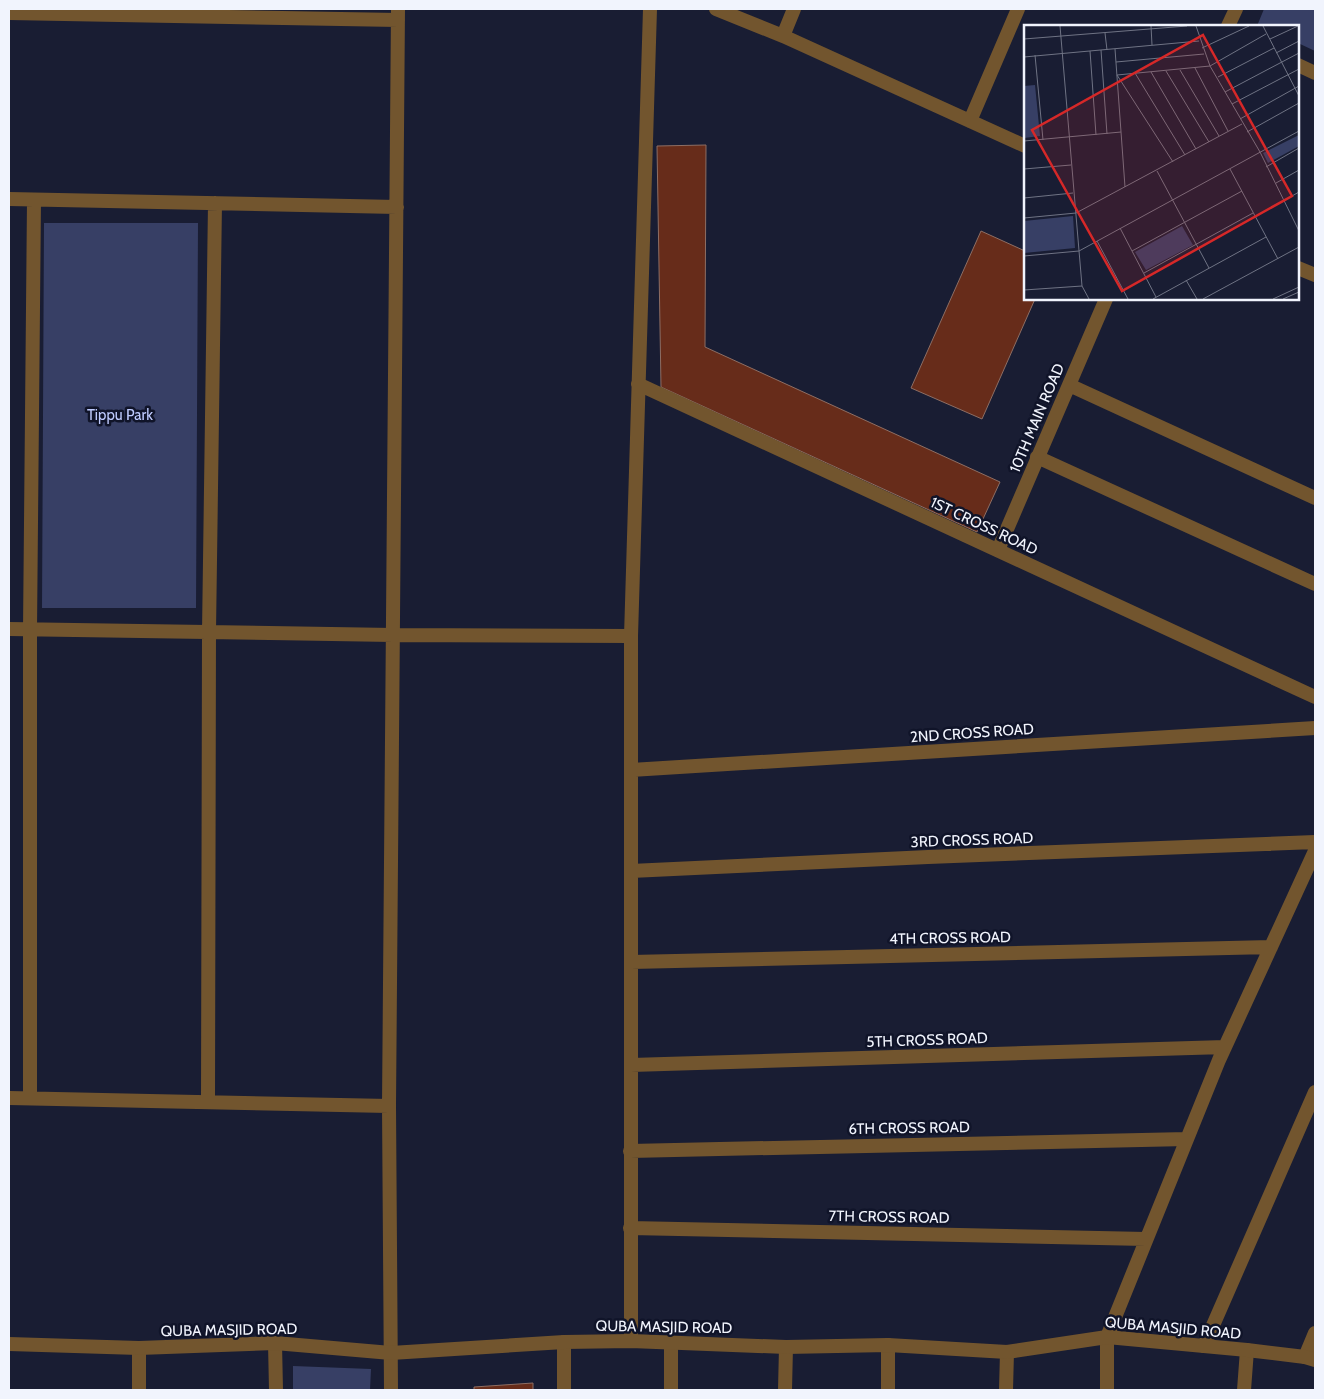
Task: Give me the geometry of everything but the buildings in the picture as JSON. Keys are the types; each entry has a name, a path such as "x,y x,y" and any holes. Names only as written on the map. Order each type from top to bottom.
{"street":[{"path":"631,1341 630,636 650,9"},
{"path":"716,9 783,36 1024,146"},
{"path":"783,36 794,9"},
{"path":"970,121 1018,9"},
{"path":"1228,25 1236,9"},
{"path":"9,14 398,14 389,1106 390,1390"},
{"path":"1299,65 1315,73"},
{"path":"9,199 397,207"},
{"path":"30,1098 30,630 34,200"},
{"path":"208,1102 209,632 215,203"},
{"path":"1299,268 1315,275"},
{"name":"10TH MAIN ROAD","path":"998,550 1106,300"},
{"name":"1ST CROSS ROAD","path":"638,384 1315,697"},
{"path":"1069,385 1315,498"},
{"path":"1038,457 1315,584"},
{"path":"9,629 393,635 630,636"},
{"name":"2ND CROSS ROAD","path":"631,770 1315,728"},
{"name":"3RD CROSS ROAD","path":"631,872 1315,842"},
{"path":"1107,1390 1107,1336 1225,1047 1315,852"},
{"name":"4TH CROSS ROAD","path":"631,962 1271,947"},
{"name":"5TH CROSS ROAD","path":"631,1065 1225,1047"},
{"path":"1204,1346 1315,1092"},
{"path":"9,1098 389,1106"},
{"name":"6TH CROSS ROAD","path":"630,1151 1187,1139"},
{"name":"7TH CROSS ROAD","path":"630,1228 1146,1238"},
{"path":"1310,1359 1315,1333"},
{"name":"QUBA MASJID ROAD","path":"9,1344 138,1348 275,1343 391,1353 564,1342 631,1341 786,1347 888,1345 1007,1352 1107,1336 1247,1350 1310,1359"},
{"path":"564,1342 564,1390"},
{"path":"275,1343 276,1390"},
{"path":"671,1343 671,1390"},
{"path":"888,1345 888,1390"},
{"path":"785,1390 786,1347"},
{"path":"138,1348 139,1390"},
{"path":"1244,1390 1247,1350"},
{"path":"1006,1390 1007,1352"}],"green space":[{"path":"1264,9 1315,9 1315,51 1299,43 1299,25 1257,25"},
{"name":"Tippu Park","path":"44,223 198,223 196,608 42,608"},
{"path":"293,1366 371,1369 370,1390 293,1390"}]}
